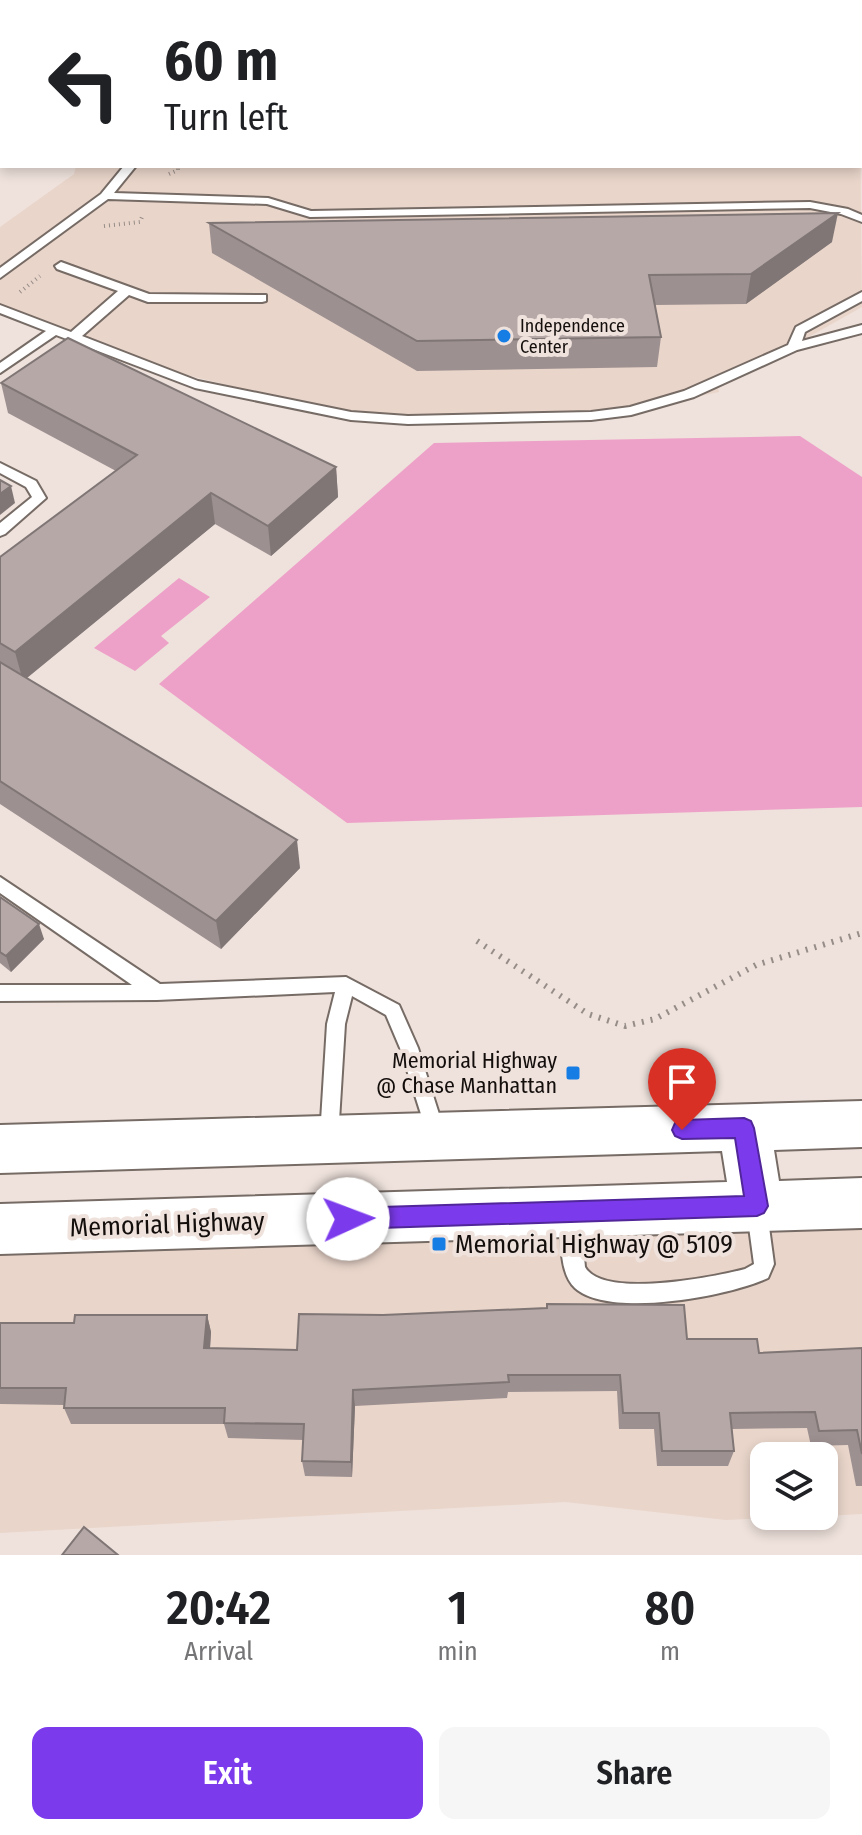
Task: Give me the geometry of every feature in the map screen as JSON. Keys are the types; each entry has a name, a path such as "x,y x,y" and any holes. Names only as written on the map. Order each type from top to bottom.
{"main road":[{"path":"0,1149 862,1124"},
{"path":"744,1128 757,1206"},
{"name":"Memorial Highway","path":"0,1229 862,1203"}],"lane":[{"path":"0,274 105,196 128,168"},
{"path":"105,196 268,201 310,214 810,205 844,211 862,219"},
{"path":"61,266 148,298 262,298"},
{"path":"72,338 127,290"},
{"path":"793,347 800,330 862,296"},
{"path":"0,309 195,384 351,416 408,420 591,416 631,411 689,394 793,347 862,329"},
{"path":"0,369 54,331"},
{"path":"0,467 31,484 39,498 0,531"},
{"path":"0,884 157,992"},
{"path":"328,1140 336,1024 346,984"},
{"path":"0,993 157,992 346,984 393,1010 409,1048 436,1136"},
{"path":"569,1212 576,1272 584,1283 602,1290 663,1292 721,1285 761,1271 764,1264 757,1206"}],"path":[{"path":"92,235 104,226 140,222 153,182 178,168"},
{"path":"12,299 46,271"},
{"path":"477,941 588,1014 625,1026 655,1019 756,965 862,933"}],"shaded area":[{"path":"76,168 861,168 862,307 718,388 719,392 603,416 434,417 323,409 155,367 0,308 0,227 74,174"},
{"path":"800,436 862,477 862,807 347,823 159,684 434,443"},
{"path":"179,578 210,597 161,636 169,643 135,671 94,648"},
{"path":"862,1228 862,1514 838,1515 838,1442 750,1442 750,1519 726,1520 565,1502 0,1533 0,1254"}],"building":[{"name":"Independence Center","path":"838,213 751,274 649,275 661,337 417,341 209,223"},
{"path":"68,338 336,467 268,526 211,493 15,652 0,643 0,557 137,455 1,383"},
{"path":"0,480 11,486 0,494"},
{"path":"0,662 297,840 216,921 0,781"},
{"path":"0,897 39,924 6,956 0,952"},
{"path":"547,1304 684,1305 687,1339 757,1339 759,1353 862,1348 862,1454 857,1430 819,1431 815,1412 730,1413 734,1451 662,1451 659,1413 623,1413 620,1375 508,1375 509,1382 353,1390 351,1462 302,1461 304,1424 224,1423 225,1408 64,1408 66,1388 0,1388 0,1323 74,1323 75,1315 207,1315 204,1348 297,1350 299,1314 383,1315 547,1308"},
{"path":"84,1527 118,1555 62,1555"}],"place":[{"name":"Independence Center","path":"504,336"},
{"name":"Memorial Highway @ Chase Manhattan","path":"573,1073"},
{"name":"Memorial Highway @ 5109","path":"439,1244"}],"route":[{"path":"348,1219 757,1206 744,1128 682,1130"}]}
